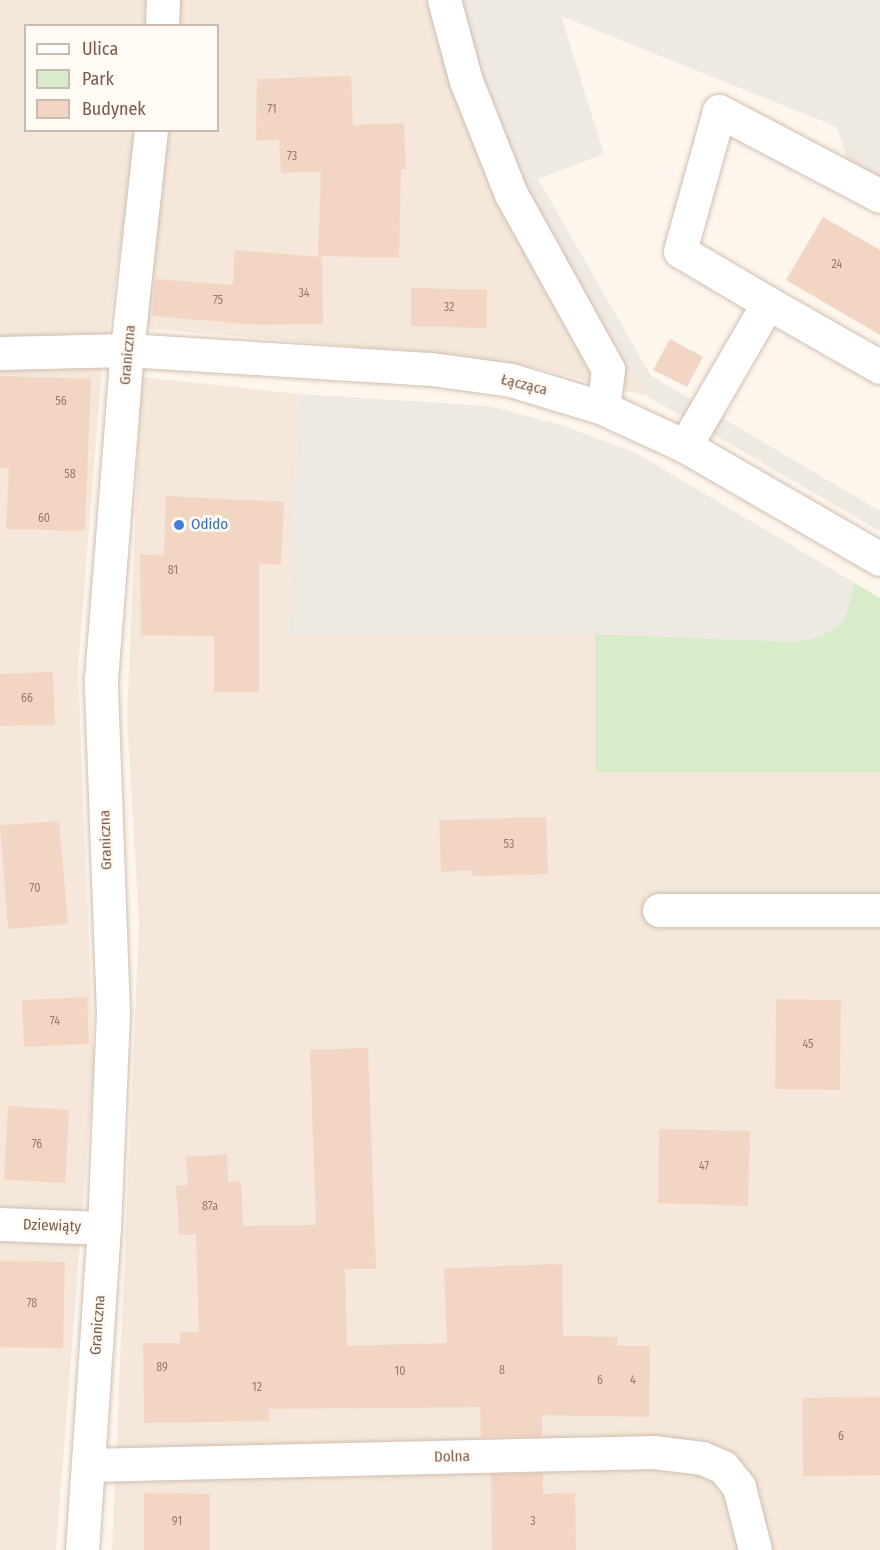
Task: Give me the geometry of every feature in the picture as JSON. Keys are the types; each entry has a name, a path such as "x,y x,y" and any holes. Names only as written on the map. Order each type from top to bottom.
{"street":[{"path":"162,24 163,0"},
{"path":"444,0 466,81 511,194 608,369 603,408"},
{"path":"880,196 719,111 680,251 880,367"},
{"name":"Graniczna","path":"82,1550 104,1228 113,1014 101,679 128,350 152,132"},
{"path":"685,446 768,303"},
{"name":"Łącząca","path":"0,353 128,350 431,369 511,380 603,408 685,446 880,559"},
{"path":"659,910 880,910"},
{"name":"Dziewiąty","path":"0,1224 104,1228"},
{"name":"Dolna","path":"89,1465 663,1453 702,1458 723,1467 739,1487 755,1550"}],"shaded area":[{"path":"0,0 154,0 154,24 24,24 24,132 138,132 101,377 78,670 94,1065 56,1550 0,1550"},
{"path":"173,0 449,0 524,186 647,396 525,365 459,355 151,329 141,317 162,132 219,132 219,24 172,24"},
{"path":"449,0 880,0 880,184 850,169 837,127 561,16 604,154 538,179 651,376 880,511 880,531 647,396 524,186"},
{"path":"141,377 299,394 288,635 595,634 595,772 880,772 880,1550 112,1550 139,924 127,719"},
{"path":"299,394 489,406 564,426 636,453 855,583 844,621 822,636 797,642 595,634 288,635"}],"green space":[{"path":"855,583 880,598 880,772 595,772 595,634 797,642 822,636 844,621"}],"building":[{"path":"351,76 353,125 404,123 406,169 401,169 399,258 318,256 321,172 281,173 279,140 256,141 257,79"},
{"path":"823,217 880,250 880,335 786,280"},
{"path":"235,250 322,257 323,324 260,325 152,316 155,279 233,285"},
{"path":"411,288 487,290 487,328 411,326"},
{"path":"670,339 703,357 687,387 653,370"},
{"path":"0,376 91,379 85,531 6,529 9,468 0,468"},
{"path":"166,496 284,502 281,565 259,564 259,692 214,692 214,636 141,635 140,554 164,555"},
{"path":"53,672 55,725 0,726 0,674"},
{"path":"546,817 548,874 473,876 472,870 441,872 439,820"},
{"path":"59,821 68,924 8,929 0,825"},
{"path":"87,997 89,1044 24,1047 22,1000"},
{"path":"776,999 841,1000 840,1090 775,1089"},
{"path":"368,1048 376,1269 345,1269 347,1346 447,1343 444,1268 562,1264 563,1336 618,1337 617,1346 650,1346 649,1417 542,1415 542,1436 481,1437 480,1407 269,1409 269,1421 144,1423 143,1343 180,1343 180,1332 199,1332 196,1234 179,1235 176,1186 188,1185 186,1157 227,1154 228,1182 241,1181 243,1226 316,1225 310,1050"},
{"path":"8,1106 69,1110 65,1183 4,1180"},
{"path":"659,1129 750,1131 748,1206 658,1203"},
{"path":"0,1261 65,1262 63,1348 0,1347"},
{"path":"880,1397 880,1475 803,1476 802,1398"},
{"path":"543,1473 543,1494 575,1493 576,1550 492,1550 491,1474"},
{"path":"144,1493 210,1494 210,1550 144,1550"}],"place":[{"name":"Odido","path":"179,525"}]}
